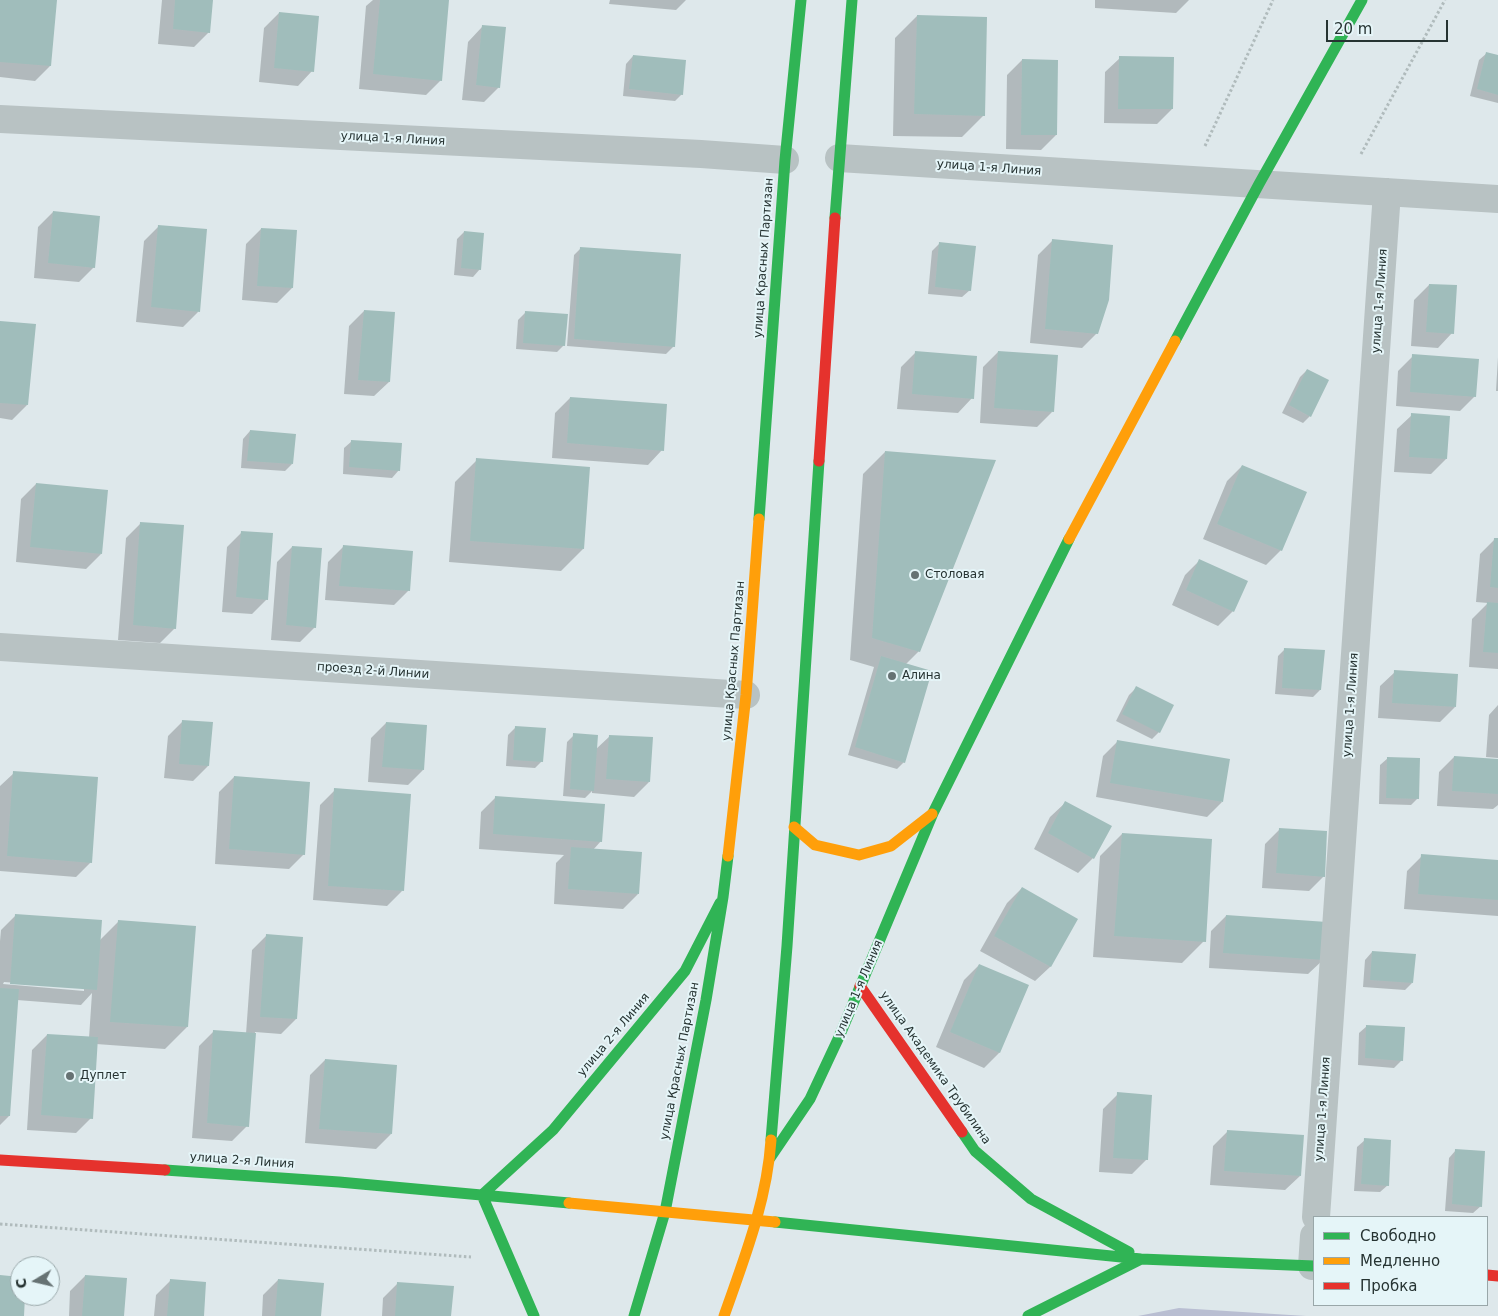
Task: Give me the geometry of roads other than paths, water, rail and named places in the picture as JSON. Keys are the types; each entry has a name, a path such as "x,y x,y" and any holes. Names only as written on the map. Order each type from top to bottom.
{"main road":[{"name":"улица Красных Партизан","path":"634,1316 665,1212 706,1000 723,897 746,695 785,160 801,0"},
{"path":"724,1316 757,1220 770,1158 788,946 794,827 839,158 852,0"},
{"name":"улица 1-я Линия","path":"770,1158 810,1099 839,1038 933,813 1058,560 1259,184 1362,0"},
{"name":"улица 1-я Линия","path":"794,827 815,844 858,855 891,846 933,813"},
{"name":"улица 2-я Линия","path":"482,1194 553,1130 685,971 723,897"},
{"name":"улица Академика Трубилина","path":"860,986 975,1151 1031,1199 1142,1258"},
{"name":"улица 2-я Линия","path":"0,1160 190,1171 482,1194 757,1220"},
{"path":"482,1194 534,1316"},
{"name":"улица Академика Трубилина","path":"757,1220 1142,1258 1313,1266"},
{"name":"улица Академика Трубилина","path":"1028,1316 1142,1258"}],"street":[{"name":"улица 1-я Линия","path":"0,119 701,154 785,160"},
{"name":"улица 1-я Линия","path":"839,158 1498,199"},
{"name":"улица 1-я Линия","path":"1316,1216 1387,192"},
{"name":"проезд 2-й Линии","path":"0,647 746,695"}],"place":[{"name":"Столовая","path":"915,575"},
{"name":"Алина","path":"892,676"},
{"name":"Дуплет","path":"70,1076"}]}
